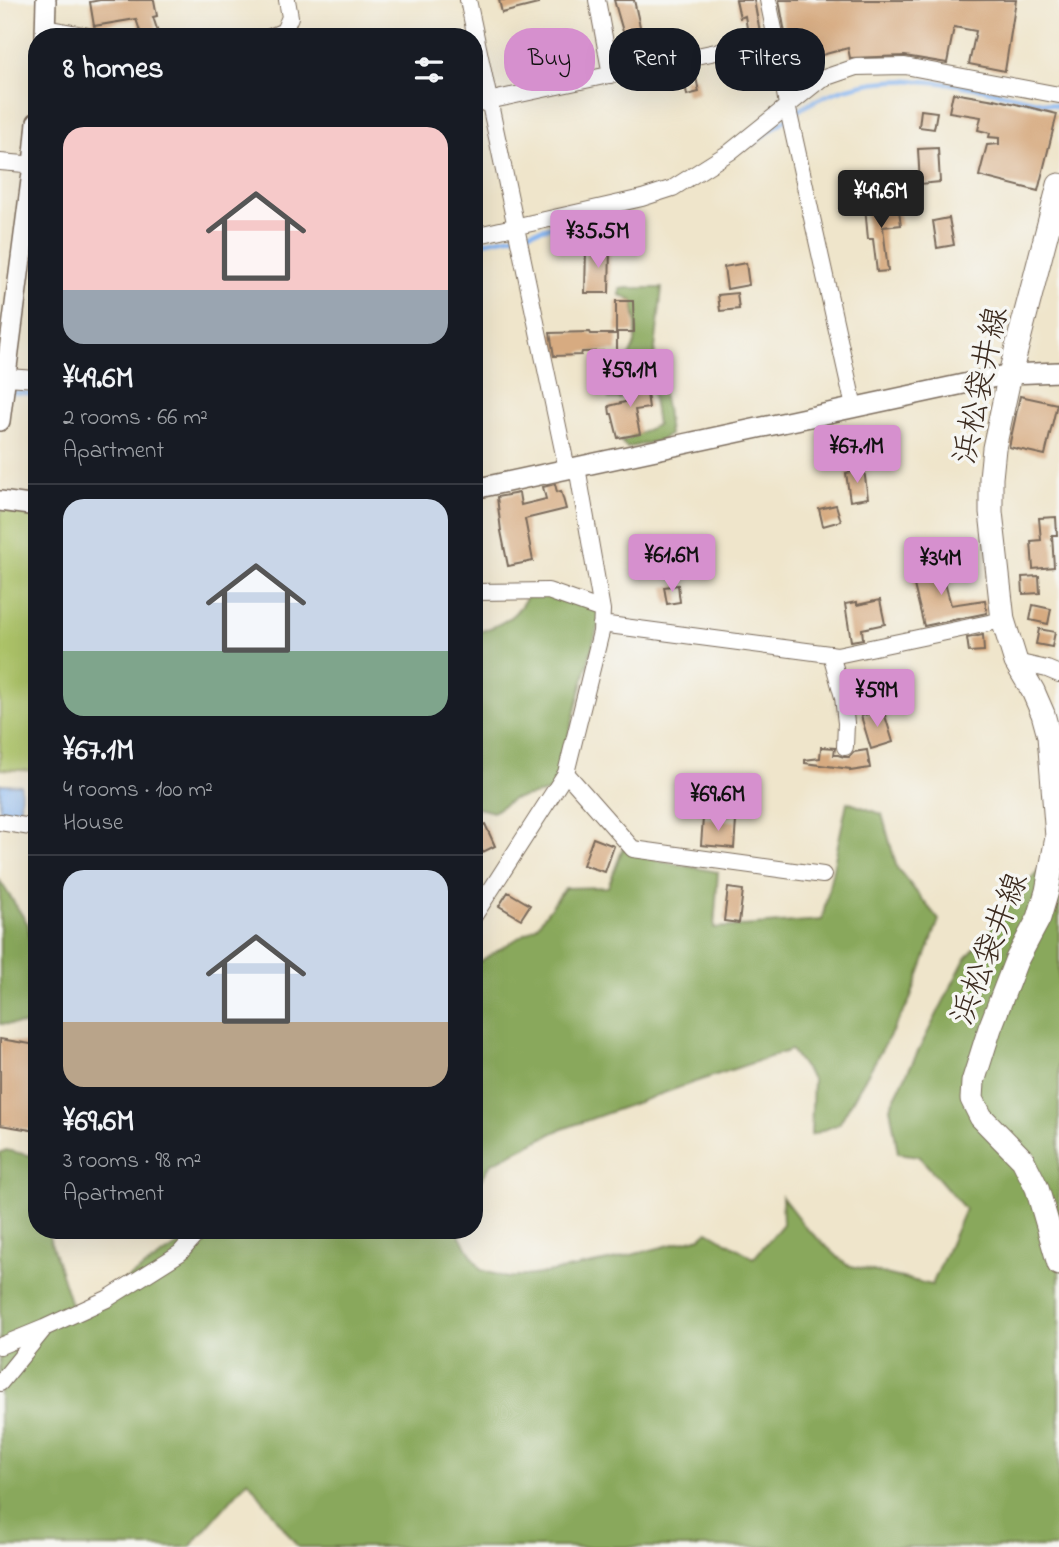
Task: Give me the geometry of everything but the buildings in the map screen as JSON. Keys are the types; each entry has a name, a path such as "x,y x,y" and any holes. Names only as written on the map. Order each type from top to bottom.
{"main road":[{"name":"浜松袋井線","path":"1059,185 1010,374 994,448 991,478 991,512 1003,620 1016,662 1054,738 1057,836 1039,918 1016,961 990,1028 973,1082 972,1100 981,1117 1023,1160 1037,1188 1059,1264"}],"street":[{"path":"45,28 46,0"},
{"path":"285,28 290,17 287,0"},
{"path":"468,0 474,28"},
{"path":"597,0 609,64"},
{"path":"768,0 774,28"},
{"path":"483,234 642,198 673,188 730,152 821,79 856,67 905,65 1059,95"},
{"path":"483,66 601,617 566,773 483,902"},
{"path":"483,102 609,75"},
{"path":"785,91 854,407"},
{"path":"0,162 28,164"},
{"path":"0,421 28,216"},
{"path":"483,487 1010,374 1059,372"},
{"path":"6,376 28,378"},
{"path":"0,501 28,505"},
{"path":"483,592 548,591 601,617 837,655 1003,620"},
{"path":"831,654 843,697 845,747"},
{"path":"1016,662 1059,674"},
{"path":"566,773 634,849 823,875"},
{"path":"0,822 28,827"},
{"path":"0,1346 107,1299 159,1268 180,1253 192,1239"},
{"path":"0,1383 44,1328"}],"green space":[{"path":"662,288 654,358 666,407 669,435 660,440 627,448 621,442 657,425 649,370 631,376 620,389 620,399 609,399 609,375 627,359 635,343 633,301 620,295 620,289"},
{"path":"2,508 28,512 28,771 0,769"},
{"path":"530,590 602,610 554,791 513,799 493,812 483,809 483,631 508,619"},
{"path":"847,802 882,814 897,868 939,920 909,1002 839,1124 811,1135 813,1080 791,1050 557,1131 492,1163 483,1176 483,959 536,927 565,888 608,887 623,848 660,861 718,872 714,928 822,920"},
{"path":"1055,850 1059,850 1059,1547 298,1547 248,1480 190,1547 0,1547 0,1153 6,1150 28,1155 28,1239 50,1239 74,1314 187,1239 462,1239 481,1270 507,1278 608,1261 701,1237 708,1231 754,1258 783,1224 782,1197 806,1228 847,1265 932,1285 965,1209 919,1156 898,1153 890,1107 964,961"},
{"path":"0,881 28,924 28,1025 0,1024"}],"water":[{"path":"0,784 21,785 20,812 0,811"}],"waterway":[{"path":"793,114 824,96 857,86 890,81 957,85 1059,106"},
{"path":"754,143 786,119"},
{"path":"522,234 554,226"},
{"path":"483,242 513,236"},
{"path":"10,392 28,393"}]}
